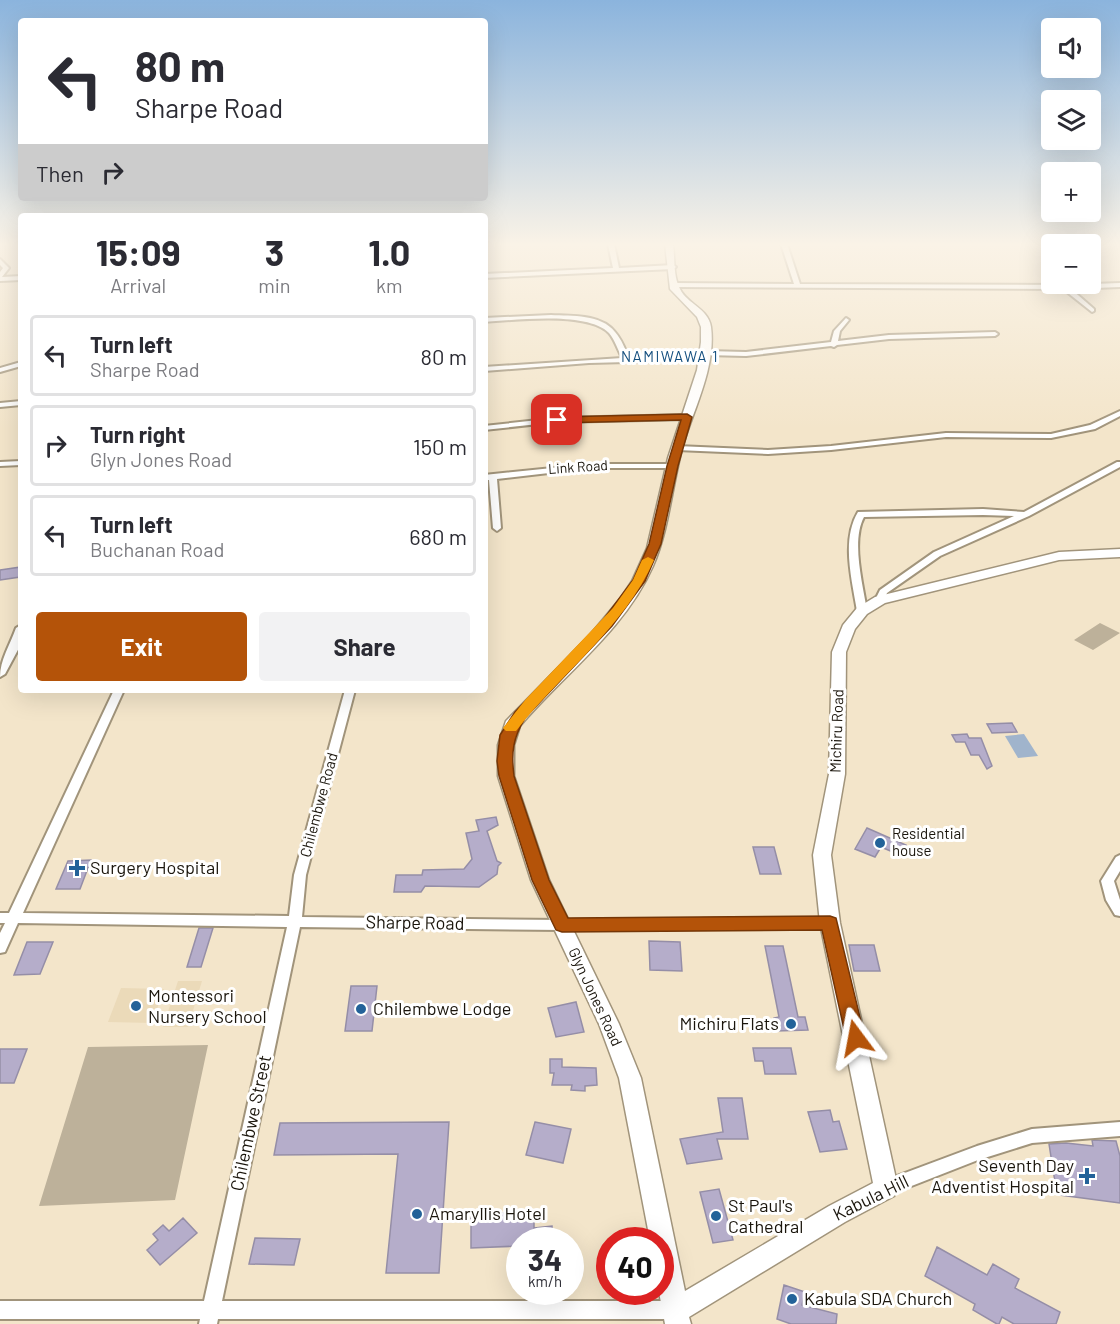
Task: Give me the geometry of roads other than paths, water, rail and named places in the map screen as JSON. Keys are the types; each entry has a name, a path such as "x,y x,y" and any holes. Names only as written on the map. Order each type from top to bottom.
{"street":[{"name":"Glyn Jones Road","path":"677,1317 630,1078 609,1024 540,880 506,776 505,761 508,735 520,715 607,623 639,581 655,544 672,466 705,356 705,322 701,314 692,306"},
{"path":"1087,306 1092,310"},
{"path":"488,320 558,316 572,317 602,325 611,329 627,360"},
{"path":"834,345 837,331 846,320"},
{"path":"488,369 746,354 889,337 995,334"},
{"path":"0,370 18,365"},
{"path":"0,405 18,403"},
{"path":"677,448 768,452 831,448 946,435 1051,436 1092,427 1120,413"},
{"path":"488,428 549,421 687,417"},
{"path":"0,464 18,463"},
{"path":"880,600 883,592 937,554 1026,514 1120,464"},
{"name":"Link Road","path":"489,477 592,466 672,466"},
{"path":"489,477 497,528"},
{"path":"862,611 854,538 857,518 861,514 983,512 1026,514"},
{"name":"Michiru Road","path":"886,1188 830,923 822,855 837,774 839,652 848,628 862,611 880,600 1059,556 1120,553"},
{"path":"2,669 18,646"},
{"path":"0,948 118,693"},
{"name":"Chilembwe Road","path":"295,921 300,875 349,693"},
{"path":"1120,860 1107,881 1113,900 1120,911"},
{"name":"Sharpe Road","path":"0,918 562,925 830,923"},
{"name":"Chilembwe Street","path":"209,1318 295,921"},
{"name":"Kabula Hill","path":"677,1317 837,1214 886,1188 977,1153 1032,1136 1120,1129"},
{"path":"0,1310 209,1318 677,1317"}],"water":[{"path":"1024,734 1038,756 1018,758 1005,736"}],"place":[{"name":"Residential house","path":"880,843"},
{"name":"Surgery Hospital","path":"77,868"},
{"name":"Montessori Nursery School","path":"136,1006"},
{"name":"Chilembwe Lodge","path":"361,1009"},
{"name":"Michiru Flats","path":"791,1024"},
{"name":"Seventh Day Adventist Hospital","path":"1087,1176"},
{"name":"Amaryllis Hotel","path":"417,1214"},
{"name":"St Paul's Cathedral","path":"716,1216"},
{"name":"Kabula SDA Church","path":"792,1299"}],"district":[{"name":"NAMIWAWA 1","path":"670,357"}]}
